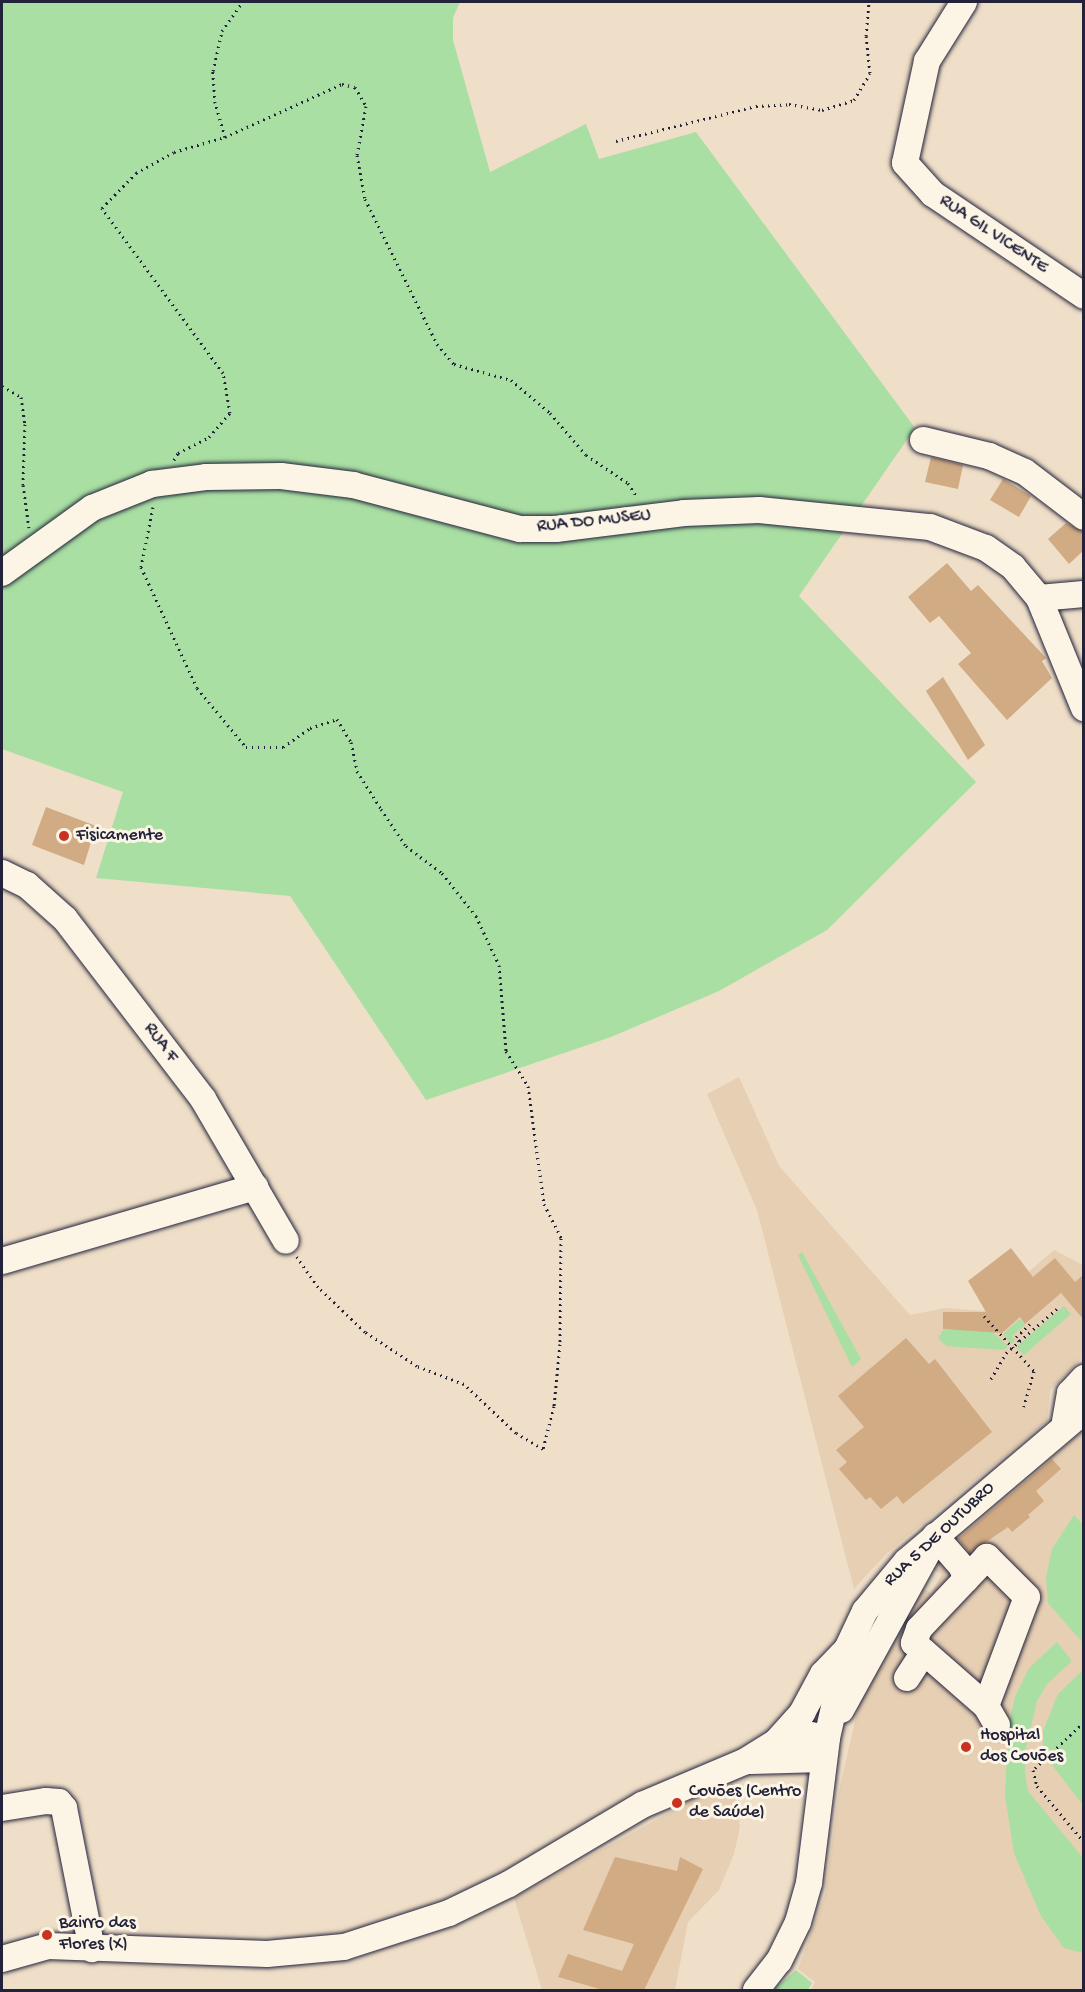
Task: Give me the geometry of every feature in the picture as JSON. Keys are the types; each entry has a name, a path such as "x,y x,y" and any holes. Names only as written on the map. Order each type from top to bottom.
{"street":[{"name":"RUA GIL VICENTE","path":"964,2 927,61 905,163 933,194 1083,296"},
{"path":"923,440 989,456 1025,472 1083,517"},
{"name":"RUA DO MUSEU","path":"2,573 92,508 160,483 206,477 281,476 353,485 520,529 556,529 650,517 759,510 930,527 986,548 1012,567 1039,598 1083,708"},
{"path":"1039,598 1083,594"},
{"name":"RUA F","path":"2,873 27,885 65,919 203,1100 286,1241"},
{"path":"2,1261 255,1187"},
{"path":"1064,1427 1070,1393 1083,1378"},
{"name":"RUA 5 DE OUTUBRO","path":"756,1990 779,1961 798,1922 809,1883 826,1742 847,1649 865,1611 882,1588 934,1536 1083,1411"},
{"path":"744,1762 826,1742 903,1602 934,1536 962,1567 966,1579"},
{"path":"987,1557 1027,1597 992,1715 914,1642 919,1629 966,1579 987,1557"},
{"path":"2,1959 48,1947 298,1954 344,1947 398,1932 509,1884 642,1805 744,1762 775,1743 795,1723 823,1674 847,1649"},
{"path":"907,1678 924,1652"},
{"path":"775,1743 806,1734 826,1742"},
{"path":"2,1808 46,1801 59,1802 64,1808 92,1949"}],"path":[{"path":"225,137 215,103 213,71 222,31 242,2"},
{"path":"616,141 756,106 789,104 822,110 854,100 870,73 866,36 869,2"},
{"path":"286,1241 318,1287 365,1332 417,1366 464,1384 516,1433 543,1449 554,1406 560,1344 561,1238 544,1203 528,1086 506,1051 499,965 476,916 442,873 406,846 387,818 357,771 351,742 337,719 310,728 283,747 246,747 198,688 141,567 160,483 178,453 209,437 230,413 223,373 102,208 136,173 174,152 225,137 313,95 342,84 355,87 366,106 357,154 365,199 437,344 454,364 510,380 549,413 586,455 628,483 650,517"},
{"path":"2,386 21,397 25,424 23,485 35,548"},
{"path":"991,1379 1012,1347 1059,1306"},
{"path":"984,1316 1034,1371 1024,1407"},
{"path":"1020,1341 1016,1337 1030,1324"},
{"path":"1083,1722 1033,1770 1037,1786 1083,1842"}],"shaded area":[{"path":"739,1077 779,1166 910,1315 945,1308 983,1311 1054,1250 1083,1265 1083,1357 1050,1390 1047,1421 886,1554 854,1589 757,1210 707,1094"},
{"name":"Hospital dos Covões","path":"1083,1431 1083,1990 811,1990 815,1982 798,1969 825,1894 839,1790 859,1704 922,1588 931,1593 942,1574 932,1569 948,1545"},
{"path":"732,1778 740,1827 734,1854 719,1890 688,1922 675,1990 542,1990 514,1898"}],"green space":[{"path":"2,2 460,2 453,18 453,40 490,172 586,124 599,159 696,132 915,428 799,596 976,782 827,930 719,991 611,1037 426,1100 290,896 96,878 123,792 2,749"},
{"path":"802,1252 861,1359 852,1367 798,1255"},
{"path":"1064,1306 1071,1314 1024,1355 1016,1347"},
{"path":"1020,1319 1025,1325 1012,1336 1015,1340 1011,1344 1003,1334"},
{"path":"943,1330 990,1330 1008,1346 1004,1350 946,1346 938,1338"},
{"path":"1074,1515 1083,1525 1083,1643 1048,1603 1046,1577 1052,1549"},
{"path":"1057,1642 1072,1661 1047,1684 1037,1701 1025,1752 1025,1773 1028,1791 1083,1858 1083,1953 1064,1948 1041,1916 1014,1853 1005,1796 1008,1727 1015,1697 1029,1668"},
{"path":"1083,1670 1083,1805 1055,1769 1043,1747 1043,1731 1058,1694"},
{"path":"796,1970 812,1983 808,1990 773,1990"}],"building":[{"path":"931,457 963,465 958,489 925,482"},
{"path":"1003,479 1031,496 1019,517 990,500"},
{"path":"1066,523 1083,532 1083,551 1069,564 1048,539"},
{"path":"947,563 971,591 978,585 1046,658 1042,661 1052,678 1007,720 958,664 971,653 939,616 930,623 908,597"},
{"path":"943,677 985,745 968,760 926,691"},
{"name":"Fisicamente","path":"46,807 96,826 84,865 32,845"},
{"path":"1011,1248 1033,1277 1055,1258 1075,1282 1083,1275 1083,1319 1061,1293 1025,1324 1020,1317 1002,1333 943,1329 943,1312 986,1312 968,1281"},
{"path":"906,1338 929,1364 935,1359 992,1432 903,1504 897,1496 881,1509 870,1497 866,1500 839,1469 847,1462 836,1450 864,1427 838,1396"},
{"path":"1052,1459 1061,1469 1036,1491 1044,1501 1012,1532 1008,1527 970,1553 958,1539"},
{"path":"615,1857 677,1871 680,1857 703,1869 644,1990 603,1990 558,1977 568,1954 622,1971 634,1944 583,1930"}],"place":[{"name":"Fisicamente","path":"64,836"},
{"name":"Hospital dos Covões","path":"966,1747"},
{"name":"Covões (Centro de Saúde)","path":"677,1803"},
{"name":"Bairro das Flores (X)","path":"47,1935"}]}
